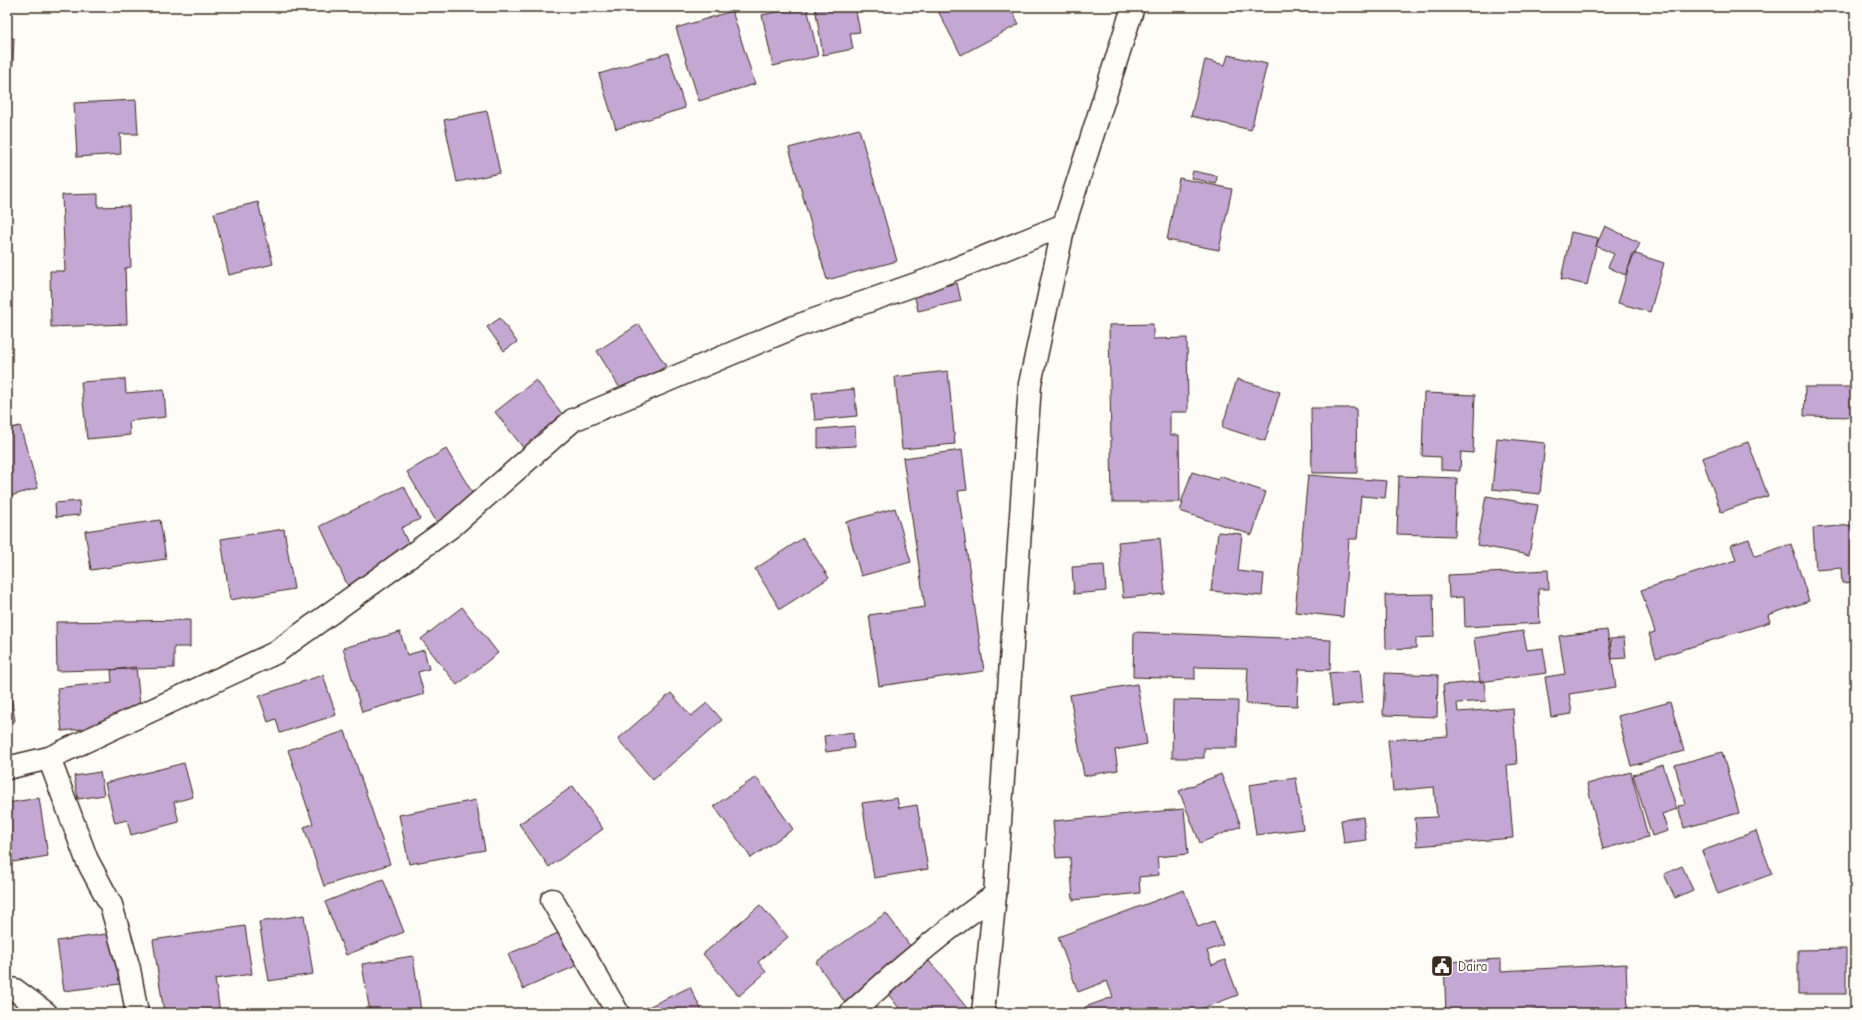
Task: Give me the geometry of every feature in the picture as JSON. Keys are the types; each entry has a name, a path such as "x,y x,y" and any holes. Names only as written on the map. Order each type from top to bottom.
{"street":[{"path":"983,1013 994,895 1030,384 1064,225 1133,7"},
{"path":"7,768 48,758 275,653 452,526 573,420 797,326 925,281 1064,225"},
{"path":"48,758 87,860 111,905 130,969 137,1013"},
{"path":"852,1013 914,955 955,922 994,895"},
{"path":"552,900 618,1013"},
{"path":"7,988 15,990 46,1013"}],"building":[{"path":"800,7 807,7 818,56 773,66 762,15"},
{"path":"815,7 855,7 860,32 850,33 853,49 823,55"},
{"path":"940,7 1010,7 1019,24 961,55 937,9"},
{"path":"732,11 755,84 699,101 676,28"},
{"path":"7,38 14,38 11,105 7,105"},
{"path":"668,53 685,108 616,129 599,74"},
{"path":"1228,55 1267,64 1251,130 1191,116 1205,60 1225,65"},
{"path":"136,100 138,134 120,134 121,154 77,157 74,103"},
{"path":"487,111 500,173 457,182 444,120"},
{"path":"859,129 897,261 827,280 789,148"},
{"path":"1193,171 1217,176 1216,184 1191,178"},
{"path":"1179,178 1232,189 1219,250 1167,240"},
{"path":"98,194 98,207 129,206 131,267 125,268 127,324 51,327 50,271 65,271 62,195"},
{"path":"258,202 273,264 229,275 214,213"},
{"path":"1605,226 1640,243 1625,275 1608,267 1614,254 1596,246"},
{"path":"1571,232 1598,238 1587,285 1561,279"},
{"path":"1633,253 1664,263 1650,312 1618,303"},
{"path":"957,283 961,301 918,311 914,293"},
{"path":"500,318 517,342 504,351 487,327"},
{"path":"639,324 666,366 623,393 597,351"},
{"path":"1153,324 1153,339 1187,338 1188,412 1170,412 1170,435 1179,435 1180,502 1112,502 1109,325"},
{"path":"948,371 955,444 902,449 895,377"},
{"path":"125,379 126,393 164,390 166,417 129,421 130,435 87,439 81,382"},
{"path":"1237,379 1280,392 1265,441 1222,427"},
{"path":"536,380 570,424 529,455 495,412"},
{"path":"1805,387 1855,387 1855,417 1804,416"},
{"path":"854,389 857,416 815,420 812,393"},
{"path":"1424,393 1475,395 1473,453 1461,452 1460,471 1441,470 1441,457 1422,456"},
{"path":"1311,408 1356,408 1357,473 1312,473"},
{"path":"20,426 38,488 7,497 7,429"},
{"path":"855,426 856,446 818,448 818,429"},
{"path":"1497,438 1545,443 1540,494 1492,489"},
{"path":"1748,442 1768,496 1721,512 1702,458"},
{"path":"446,449 478,502 439,526 407,472"},
{"path":"962,450 967,490 958,491 984,671 879,686 869,615 925,607 903,458"},
{"path":"1192,472 1218,480 1219,476 1266,492 1252,535 1180,511 1183,503 1181,503"},
{"path":"1308,475 1387,481 1385,498 1361,496 1357,539 1349,539 1343,617 1295,612"},
{"path":"1399,476 1457,478 1455,536 1397,534"},
{"path":"404,486 420,519 401,528 418,564 352,595 320,526"},
{"path":"1486,496 1538,505 1529,555 1477,545"},
{"path":"79,501 80,515 56,517 55,503"},
{"path":"895,508 911,562 861,576 846,522"},
{"path":"160,520 166,559 91,570 85,531"},
{"path":"1855,525 1855,582 1842,583 1841,568 1816,570 1813,528"},
{"path":"284,529 294,589 230,600 221,539"},
{"path":"1218,532 1242,534 1238,571 1264,574 1262,596 1211,591"},
{"path":"803,538 829,578 780,609 755,569"},
{"path":"1160,538 1165,594 1123,598 1118,542"},
{"path":"1749,539 1755,556 1791,544 1809,601 1768,615 1770,622 1656,658 1649,634 1655,632 1641,590 1736,560 1731,545"},
{"path":"1104,565 1106,591 1074,594 1072,567"},
{"path":"1548,570 1549,589 1538,589 1540,623 1465,627 1464,597 1449,598 1448,575"},
{"path":"1433,594 1434,637 1416,638 1416,648 1386,649 1385,595"},
{"path":"462,607 498,653 457,685 421,639"},
{"path":"190,620 190,647 174,647 174,668 57,671 56,622"},
{"path":"1607,630 1616,687 1569,694 1572,714 1551,717 1545,677 1565,674 1559,636"},
{"path":"1523,631 1527,650 1543,648 1547,673 1480,682 1474,638"},
{"path":"400,632 407,655 424,650 429,669 418,672 424,694 362,712 343,648"},
{"path":"1134,632 1331,640 1330,670 1299,669 1297,706 1246,704 1248,668 1195,667 1195,679 1133,677"},
{"path":"1624,638 1626,658 1612,659 1610,639"},
{"path":"136,667 142,723 62,731 57,688 112,682 111,670"},
{"path":"1360,670 1363,703 1333,706 1329,673"},
{"path":"7,672 15,721 7,722"},
{"path":"1385,673 1438,675 1437,717 1383,715"},
{"path":"323,675 336,715 280,733 276,719 268,722 259,696"},
{"path":"1484,681 1486,701 1457,703 1458,712 1513,708 1517,764 1507,765 1513,838 1417,846 1415,818 1437,817 1434,787 1393,791 1388,740 1448,736 1443,685"},
{"path":"1137,684 1147,744 1115,750 1118,770 1084,776 1070,695"},
{"path":"671,693 691,716 707,703 722,720 653,780 618,739"},
{"path":"1173,700 1238,701 1237,748 1204,748 1204,758 1172,758"},
{"path":"1670,702 1684,751 1631,766 1618,716"},
{"path":"345,731 390,864 324,886 304,827 313,824 288,750"},
{"path":"853,732 854,748 826,752 824,736"},
{"path":"1722,752 1739,813 1684,828 1678,806 1685,805 1675,765"},
{"path":"184,763 193,797 174,802 179,822 131,835 127,820 115,823 105,783"},
{"path":"1663,765 1677,809 1662,814 1668,831 1652,836 1633,775"},
{"path":"100,772 104,795 78,799 74,776"},
{"path":"1631,772 1648,837 1603,849 1587,784"},
{"path":"1221,774 1241,826 1200,843 1179,791"},
{"path":"756,777 793,829 751,858 714,806"},
{"path":"1296,778 1303,829 1256,835 1249,785"},
{"path":"573,786 603,829 549,867 519,824"},
{"path":"39,798 48,856 7,863 7,803"},
{"path":"897,798 899,808 917,805 928,869 874,878 862,803"},
{"path":"476,800 485,850 409,864 399,815"},
{"path":"1184,809 1188,854 1157,857 1159,875 1139,877 1140,893 1073,900 1070,857 1056,858 1053,821"},
{"path":"1363,817 1366,840 1344,843 1341,820"},
{"path":"1756,831 1772,874 1718,894 1702,851"},
{"path":"1682,866 1693,890 1675,898 1664,874"},
{"path":"383,879 404,932 346,955 325,902"},
{"path":"1184,890 1198,927 1214,921 1223,945 1207,951 1212,965 1225,960 1238,995 1190,1013 1087,1013 1085,1007 1113,997 1107,981 1078,992 1058,937"},
{"path":"760,905 788,937 758,962 766,972 739,996 703,954"},
{"path":"886,913 916,954 846,1004 816,962"},
{"path":"304,915 313,974 269,981 259,922"},
{"path":"245,926 252,974 215,979 220,1013 164,1013 153,940"},
{"path":"563,931 578,965 523,989 508,954"},
{"path":"113,933 120,984 64,991 57,941"},
{"path":"1846,949 1846,994 1798,994 1798,950"},
{"path":"413,956 421,1011 406,1013 370,1013 362,964"},
{"path":"1501,959 1501,971 1626,964 1628,1013 1446,1013 1444,962"},
{"path":"929,961 971,1013 903,1013 888,994"},
{"path":"690,987 703,1013 646,1013 644,1009"}],"place":[{"name":"Daira","path":"1442,966"}]}
